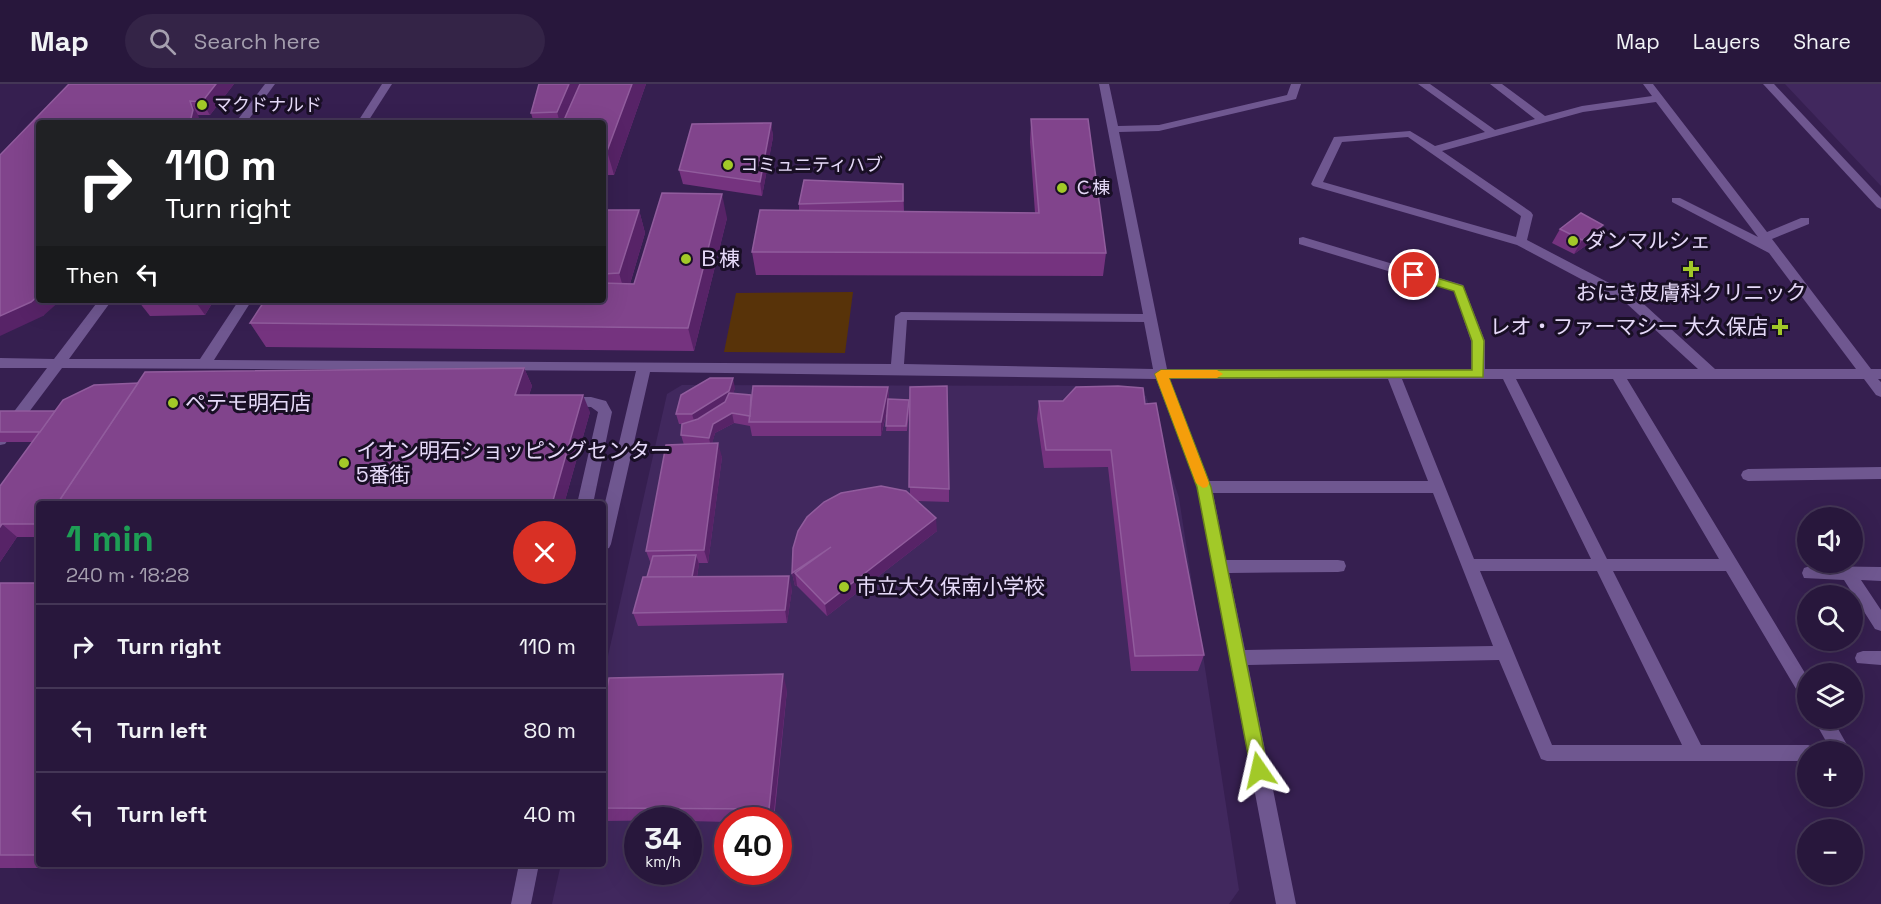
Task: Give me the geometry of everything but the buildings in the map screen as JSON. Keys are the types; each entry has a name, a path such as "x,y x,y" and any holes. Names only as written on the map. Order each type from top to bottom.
{"street":[{"path":"242,120 270,84"},
{"path":"364,120 387,84"},
{"path":"1104,84 1161,374 1204,487 1286,904"},
{"path":"1113,129 1159,128 1292,98 1296,84"},
{"path":"1423,84 1493,133"},
{"path":"1495,84 1543,119"},
{"path":"1648,84 1773,251 1874,374 1881,392"},
{"path":"1768,84 1881,205"},
{"path":"1433,150 1582,109 1659,98"},
{"path":"1521,242 1527,215 1410,134 1338,140 1317,184 1521,242 1631,300 1712,374"},
{"path":"1676,200 1773,251"},
{"path":"1763,238 1805,221"},
{"path":"1303,241 1459,288 1478,341 1478,374"},
{"path":"0,440 104,303"},
{"path":"203,365 244,303"},
{"path":"897,369 901,316 1150,318"},
{"path":"0,363 897,369 1161,374 1874,374"},
{"path":"606,531 644,367"},
{"path":"1393,374 1504,653 1547,753 1797,753"},
{"path":"1507,374 1696,754"},
{"path":"1617,374 1797,676"},
{"path":"548,402 591,402 601,405 605,412 586,501"},
{"path":"1748,475 1881,473"},
{"path":"1204,487 1438,487"},
{"path":"1469,565 1731,565"},
{"path":"1220,567 1338,566"},
{"path":"1848,573 1881,574"},
{"path":"1848,573 1881,624"},
{"path":"1237,658 1504,653"},
{"path":"1863,658 1881,658"},
{"path":"521,904 528,867"}],"shaded area":[{"path":"1785,84 1881,84 1881,186"},
{"path":"853,292 845,353 724,352 736,293"},
{"path":"682,385 1126,386 1146,396 1179,498 1239,890 1229,904 552,904 560,867 606,867 606,665 667,394"}],"slow traffic":[{"path":"1203,483 1161,374 1217,374"}],"place":[{"name":"マクドナルド","path":"202,105"},
{"name":"コミュニティハブ","path":"728,165"},
{"name":"Ｃ棟","path":"1062,188"},
{"name":"ダンマルシェ","path":"1573,241"},
{"name":"Ｂ棟","path":"686,259"},
{"name":"おにき皮膚科クリニック","path":"1691,269"},
{"name":"レオ・ファーマシー 大久保店","path":"1780,327"},
{"name":"ペテモ明石店","path":"173,403"},
{"name":"イオン明石ショッピングセンター 5番街","path":"344,463"},
{"name":"市立大久保南小学校","path":"844,587"}],"route":[{"path":"1259,770 1204,487 1161,374 1478,374 1478,341 1459,288 1414,275"}]}
